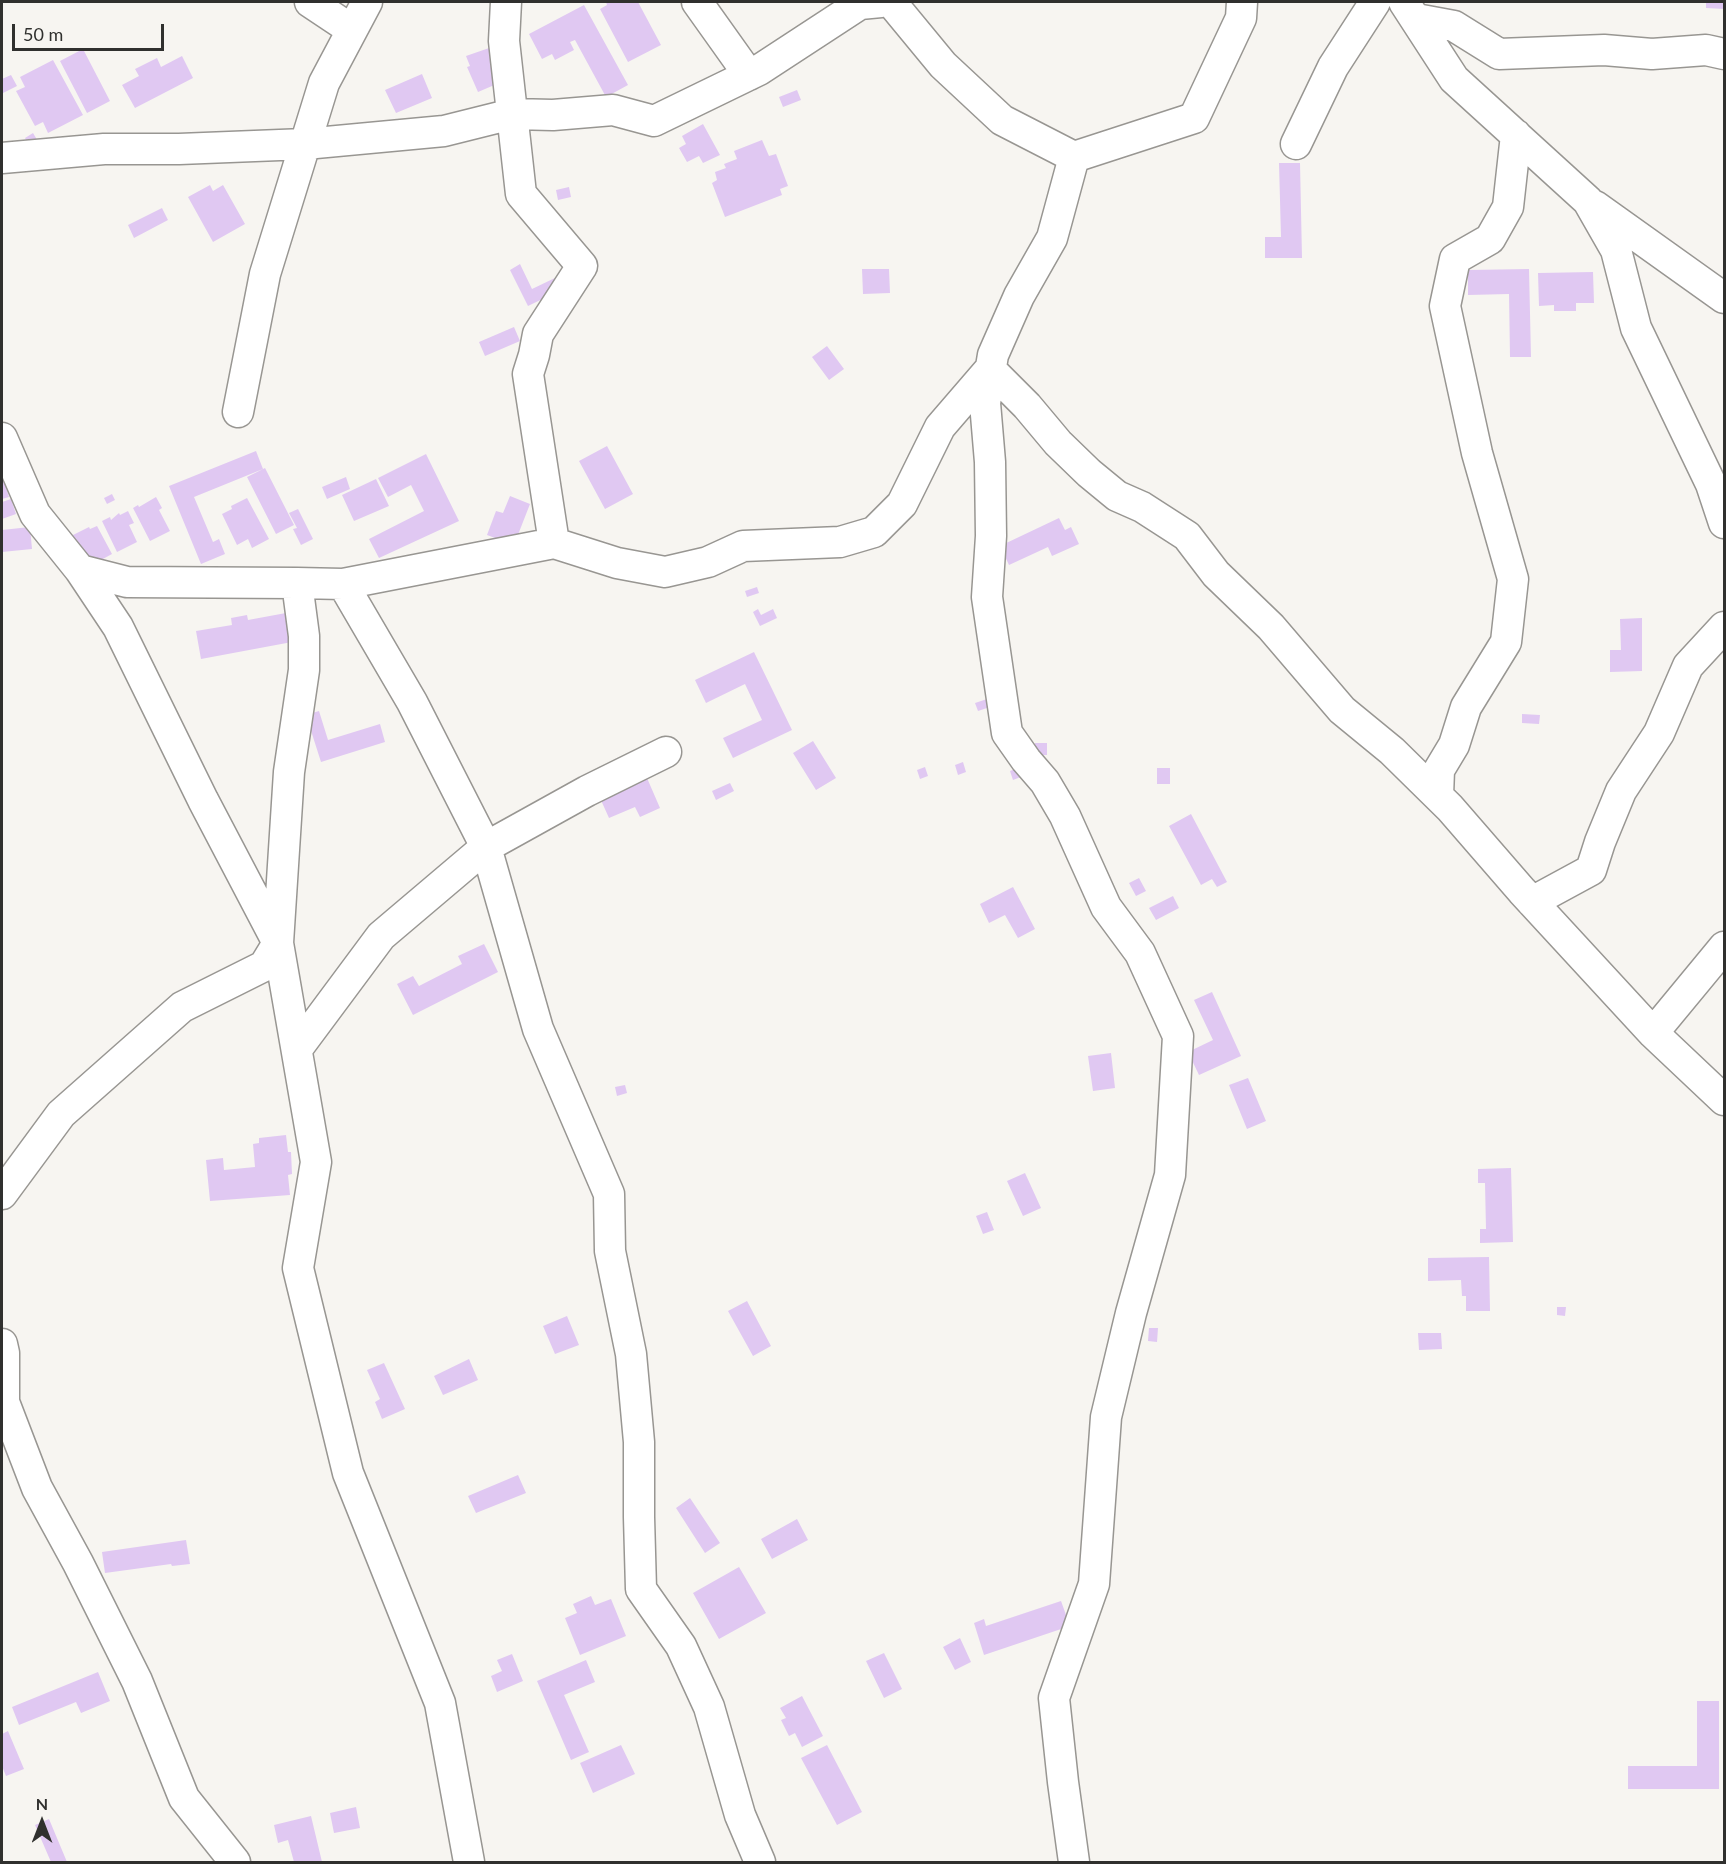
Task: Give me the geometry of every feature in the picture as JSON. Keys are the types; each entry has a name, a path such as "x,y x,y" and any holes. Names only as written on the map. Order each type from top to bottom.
{"street":[{"path":"310,2 352,30"},
{"path":"238,412 265,274 324,82 367,2"},
{"path":"506,2 504,41 521,194 582,266 537,334 528,374 554,543"},
{"path":"697,2 749,75"},
{"path":"2,159 104,149 179,149 305,144 444,130 512,114 552,116 614,110 654,122 749,75 866,2"},
{"path":"891,2 943,65 1002,120 1074,157 1194,118 1241,18 1242,2"},
{"path":"1296,144 1333,68 1375,2"},
{"path":"1410,10 1454,26 1499,54 1604,50 1652,54 1706,50 1725,54"},
{"path":"1410,10 1454,79 1588,201 1725,298"},
{"path":"1438,796 1439,770 1454,746 1466,706 1506,642 1513,579 1477,453 1445,306 1455,259 1490,239 1508,207 1516,135"},
{"path":"1074,157 1052,238 1018,296 993,355 990,369 985,403 990,462 991,536 987,597 1007,733 1045,782 1065,816 1106,907 1140,953 1178,1036 1170,1175 1131,1313 1106,1417 1095,1584 1054,1698 1074,1863"},
{"path":"1588,201 1616,250 1636,328 1711,484 1725,523"},
{"path":"80,570 127,582 343,584 554,543 617,563 665,572 708,562 743,546 840,542 874,532 902,504 940,428 990,369"},
{"path":"990,369 1089,473 1117,496 1142,507 1187,536 1216,574 1271,627 1342,710 1392,751 1438,796 1653,1033 1725,1100"},
{"path":"2,438 35,514 80,570 118,627 203,801 278,943"},
{"path":"297,584 304,636 304,670 289,772 278,943 316,1162 298,1269 348,1473 442,1711 470,1863"},
{"path":"343,584 412,702 486,848 537,1029 609,1194 610,1251 631,1354 639,1442 641,1588 681,1646 709,1707 740,1815 760,1863"},
{"path":"1532,902 1591,870 1599,842 1622,791 1659,733 1688,666 1725,627"},
{"path":"297,1049 381,936 486,848 587,791 666,752"},
{"path":"2,1194 62,1114 182,1008 264,966 278,943"},
{"path":"1653,1033 1725,947"},
{"path":"2,1344 3,1402 38,1488 137,1681 184,1798 235,1863"}],"building":[{"path":"606,2 638,2 661,45 628,62 600,9 607,5"},
{"path":"1706,2 1724,2 1724,9 1706,8"},
{"path":"584,5 628,85 606,97 575,40 570,42 574,50 555,60 552,54 542,59 529,34"},
{"path":"492,47 506,80 478,92 467,67 470,66 466,56"},
{"path":"83,49 110,101 87,113 60,61"},
{"path":"182,56 193,78 135,108 122,85 139,76 135,69 157,58 161,67"},
{"path":"53,60 83,115 48,133 43,122 35,126 16,91 25,87 20,77"},
{"path":"422,74 432,98 396,113 385,90"},
{"path":"11,75 17,86 3,93 2,79"},
{"path":"797,90 801,100 783,107 779,97"},
{"path":"703,124 720,155 703,163 699,156 687,162 679,148 686,144 682,136"},
{"path":"33,133 39,143 30,147 25,138"},
{"path":"762,140 769,156 776,154 788,186 780,189 782,195 725,217 712,183 717,180 715,172 726,168 724,164 737,159 734,151"},
{"path":"1279,163 1300,163 1302,258 1265,258 1265,237 1281,237"},
{"path":"210,185 213,191 223,185 245,224 213,242 188,197"},
{"path":"569,187 571,197 558,200 556,190"},
{"path":"162,208 168,220 134,238 128,225"},
{"path":"520,264 532,289 557,277 563,289 528,306 510,270"},
{"path":"862,269 889,269 890,293 863,294"},
{"path":"1529,269 1531,357 1510,357 1509,294 1468,295 1468,270"},
{"path":"1593,272 1594,303 1576,303 1576,311 1554,311 1554,305 1539,306 1538,273"},
{"path":"514,327 520,341 485,356 479,342"},
{"path":"827,346 844,369 829,380 812,357"},
{"path":"607,446 633,494 605,509 579,461"},
{"path":"256,451 263,469 194,497 213,542 219,539 225,554 201,564 169,486"},
{"path":"426,454 459,521 379,558 369,539 424,511 411,485 388,497 378,478"},
{"path":"265,468 294,525 276,534 247,477"},
{"path":"2,475 9,497 2,499"},
{"path":"346,477 350,489 327,499 322,487"},
{"path":"376,479 389,506 354,521 342,495"},
{"path":"112,494 115,500 107,504 104,498"},
{"path":"510,496 530,504 514,545 487,535 496,511 503,513"},
{"path":"156,497 162,508 159,510 170,531 150,541 133,508"},
{"path":"247,498 269,539 252,548 248,539 237,545 222,514 232,509 231,506"},
{"path":"11,499 16,514 2,519 2,502"},
{"path":"298,509 313,539 301,545 293,529 297,528 289,513"},
{"path":"128,511 134,523 129,525 137,542 117,552 102,521 110,517 111,520 119,513 120,515"},
{"path":"1059,518 1065,530 1071,527 1079,544 1052,556 1048,547 1009,565 1000,546"},
{"path":"97,526 112,554 88,567 71,536 89,527 90,529"},
{"path":"30,527 32,549 2,552 2,530"},
{"path":"757,587 759,593 747,597 745,591"},
{"path":"758,609 761,615 773,609 777,618 760,626 753,612"},
{"path":"286,613 292,642 201,659 196,631 232,625 231,618 247,615 248,620"},
{"path":"1642,618 1642,671 1610,672 1610,650 1621,650 1620,619"},
{"path":"754,652 792,730 733,758 723,738 762,720 745,684 706,703 695,680"},
{"path":"990,698 993,706 978,711 975,703"},
{"path":"319,711 328,740 380,724 385,742 321,762 306,715"},
{"path":"1522,714 1540,715 1539,724 1522,723"},
{"path":"813,741 836,778 816,790 793,753"},
{"path":"1035,743 1047,743 1047,755 1035,755"},
{"path":"963,762 966,772 958,775 955,765"},
{"path":"1023,766 1026,775 1013,780 1010,771"},
{"path":"925,767 928,776 920,779 917,770"},
{"path":"1157,768 1170,768 1170,784 1157,784"},
{"path":"647,778 660,808 640,817 635,807 609,818 600,798"},
{"path":"730,783 734,791 716,800 712,791"},
{"path":"1191,814 1227,882 1217,887 1212,879 1201,885 1169,826"},
{"path":"1139,878 1146,891 1136,896 1129,883"},
{"path":"1013,887 1035,929 1018,938 1005,915 989,923 980,904"},
{"path":"1173,896 1179,908 1156,920 1149,908"},
{"path":"484,944 498,972 413,1015 397,984 413,976 419,986 462,964 458,956"},
{"path":"1212,992 1241,1056 1199,1075 1188,1052 1213,1040 1194,1000"},
{"path":"1111,1053 1115,1088 1093,1091 1088,1056"},
{"path":"1248,1078 1266,1121 1247,1129 1229,1085"},
{"path":"625,1085 627,1093 617,1096 615,1087"},
{"path":"286,1135 288,1152 291,1152 292,1174 288,1175 290,1195 210,1201 206,1160 223,1158 224,1170 255,1167 253,1144 259,1143 259,1138"},
{"path":"1511,1168 1513,1242 1480,1243 1480,1229 1486,1229 1485,1183 1478,1183 1478,1169"},
{"path":"1025,1173 1041,1208 1023,1216 1007,1181"},
{"path":"987,1212 994,1230 983,1234 976,1216"},
{"path":"1489,1257 1490,1311 1466,1311 1466,1296 1462,1296 1461,1280 1428,1281 1428,1258"},
{"path":"747,1301 771,1346 753,1356 728,1311"},
{"path":"1557,1307 1566,1307 1565,1316 1557,1315"},
{"path":"567,1316 579,1345 555,1354 543,1326"},
{"path":"1149,1328 1158,1328 1157,1342 1148,1341"},
{"path":"1418,1333 1441,1333 1442,1349 1419,1350"},
{"path":"469,1359 478,1380 443,1395 434,1376"},
{"path":"384,1363 405,1409 382,1419 375,1402 380,1399 367,1370"},
{"path":"518,1475 526,1493 476,1513 468,1496"},
{"path":"690,1498 720,1543 705,1553 676,1508"},
{"path":"797,1519 808,1540 772,1559 761,1539"},
{"path":"186,1540 190,1564 172,1566 171,1564 105,1573 102,1552"},
{"path":"739,1567 766,1613 719,1639 693,1593"},
{"path":"591,1596 595,1605 611,1599 626,1636 580,1655 565,1618 577,1613 573,1604"},
{"path":"1061,1601 1070,1626 984,1655 974,1623 984,1619 986,1626"},
{"path":"960,1638 971,1662 955,1670 943,1647"},
{"path":"884,1653 902,1689 884,1698 866,1661"},
{"path":"512,1654 523,1681 497,1692 491,1676 502,1671 497,1660"},
{"path":"586,1660 595,1682 564,1695 589,1752 571,1760 537,1681"},
{"path":"98,1672 110,1701 81,1713 76,1702 19,1725 12,1707"},
{"path":"802,1696 823,1736 802,1747 795,1733 789,1736 781,1720 786,1718 780,1708"},
{"path":"1697,1701 1719,1701 1719,1789 1628,1789 1628,1766 1697,1766"},
{"path":"8,1731 24,1769 6,1776 2,1766 2,1734"},
{"path":"621,1745 635,1774 593,1793 580,1763"},
{"path":"827,1745 862,1812 837,1825 801,1758"},
{"path":"356,1807 360,1828 334,1833 330,1813"},
{"path":"311,1816 322,1862 294,1862 288,1840 278,1843 274,1825"},
{"path":"49,1819 67,1862 51,1862 35,1825"}]}
